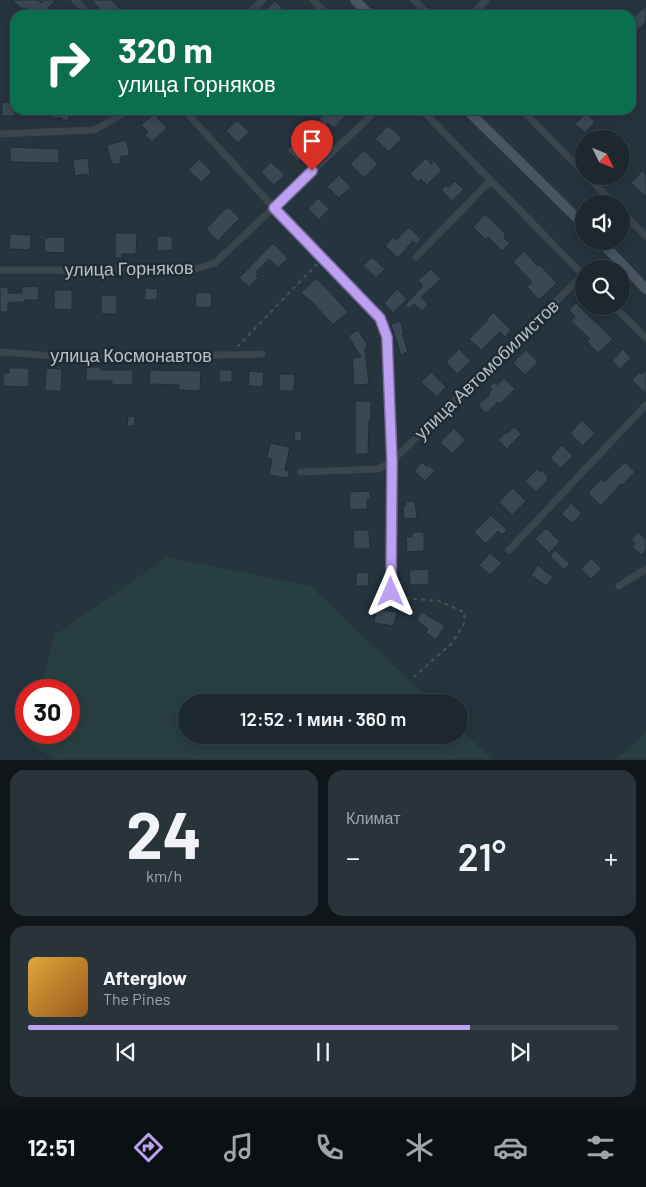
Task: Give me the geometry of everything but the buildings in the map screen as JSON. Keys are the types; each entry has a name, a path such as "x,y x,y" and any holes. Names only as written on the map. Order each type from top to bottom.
{"main road":[{"path":"355,0 365,10"},
{"path":"472,115 575,217"},
{"path":"609,250 646,289"}],"street":[{"path":"75,0 85,10"},
{"path":"252,10 263,0"},
{"path":"313,0 323,10"},
{"path":"414,0 423,10"},
{"path":"477,10 486,0"},
{"path":"0,134 94,130 121,115"},
{"path":"189,115 274,208 380,318 387,337 392,462 391,592"},
{"name":"улица Горняков","path":"0,270 192,270 215,263 372,115"},
{"path":"427,115 575,267"},
{"path":"527,115 575,164"},
{"path":"416,257 491,180"},
{"path":"596,185 605,195"},
{"path":"630,220 646,236"},
{"name":"улица Автомобилистов","path":"301,472 379,469 392,462 575,283"},
{"path":"623,315 646,338"},
{"name":"улица Космонавтов","path":"0,352 84,358 262,354"},
{"path":"509,550 646,404"},
{"path":"619,586 646,569"}],"path":[{"path":"230,355 323,259"},
{"path":"391,592 403,598 439,600 464,612 465,622 452,642 414,677"}],"green space":[{"path":"167,557 310,586 424,694 178,694 178,744 468,744 468,736 492,759 53,759 31,744 80,744 80,679 43,679 55,635"},
{"path":"646,733 646,759 616,759"}],"route":[{"path":"312,171 274,208 380,318 387,337 392,462 391,592"}]}
